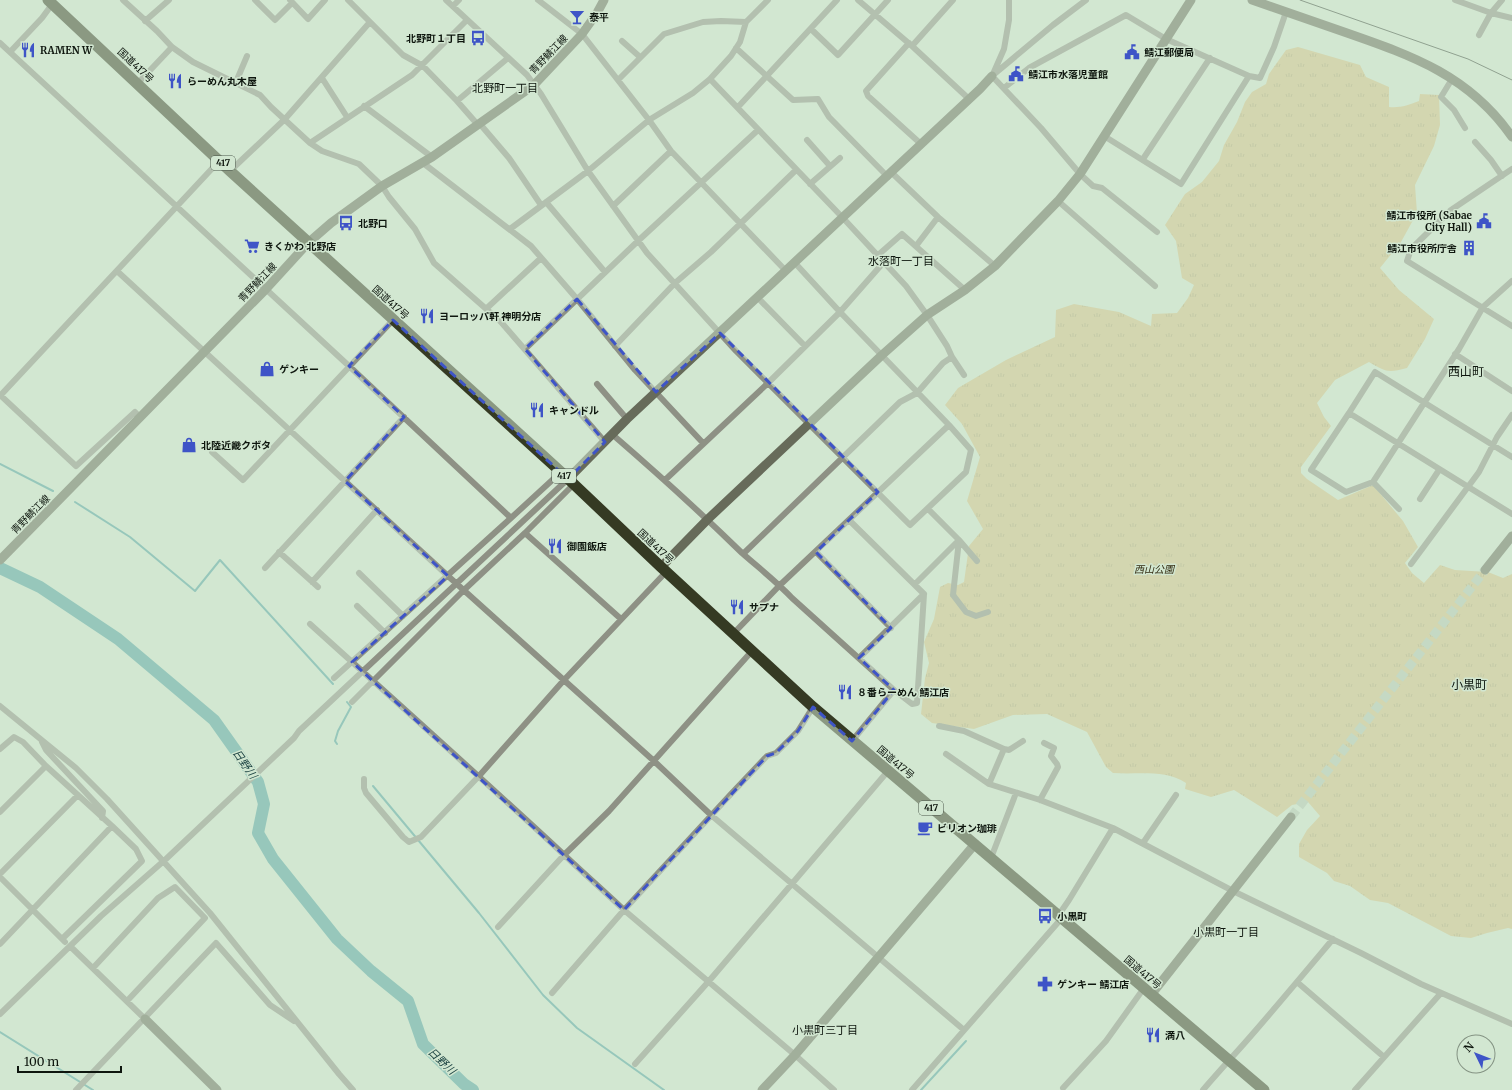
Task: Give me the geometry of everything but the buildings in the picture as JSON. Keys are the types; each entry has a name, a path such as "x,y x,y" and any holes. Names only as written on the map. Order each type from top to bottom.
{"highway":[{"name":"国道417号","path":"52,1 230,171 567,479 813,707 1264,1090"}],"street":[{"path":"123,0 172,47 193,62 260,94 310,143 322,151 359,164 382,186 388,197 415,229 434,263 486,308 525,348 605,442"},
{"path":"145,20 169,0"},
{"path":"255,0 275,20 291,2 308,19 326,0"},
{"path":"348,0 403,55 423,66 457,101 508,158 544,203 605,272"},
{"path":"446,0 527,75 588,171 647,253 768,383 910,525 966,472 971,450 795,263"},
{"path":"453,6 459,0"},
{"path":"538,0 582,34 650,120 671,151 786,271"},
{"name":"青野鯖江線","path":"0,560 205,352 308,243 331,223 382,186 432,157 479,125 534,84 582,34 604,0"},
{"path":"510,229 588,171 650,120 710,79 725,64 736,48 744,31 746,22 768,0"},
{"path":"738,108 837,0"},
{"path":"858,0 969,99"},
{"path":"811,29 838,55 876,15 888,0"},
{"path":"921,144 868,96 866,91 953,0"},
{"path":"992,76 1004,49 1009,20 1009,0"},
{"path":"0,1014 101,916 164,860 294,738 299,731 457,584 567,479 627,419 890,175 992,76 1077,2 1086,0"},
{"path":"364,779 364,788 366,793 403,838 409,842 421,837 479,776 564,680 621,620 663,569 708,519 882,355 927,315 965,290 995,266 1058,201 1080,174 1191,0"},
{"path":"1252,0 1401,52 1425,62 1452,79 1486,104 1512,137"},
{"path":"1455,0 1491,13 1512,18"},
{"path":"1479,35 1491,13 1502,0"},
{"path":"10,52 42,18 52,1"},
{"path":"1004,88 1029,68 1126,15 1166,39 1249,76 1260,78 1274,47 1286,12"},
{"path":"310,143 412,75 423,66 467,20"},
{"path":"230,171 285,119 370,22"},
{"path":"618,80 664,34 703,22 746,22"},
{"path":"622,42 640,57"},
{"path":"0,43 512,518"},
{"path":"138,83 172,47"},
{"path":"736,48 793,100 818,99 829,117 890,175 995,266"},
{"path":"236,82 247,56"},
{"path":"457,101 508,58"},
{"path":"1143,159 1210,58"},
{"path":"992,76 1041,128 1092,186 1102,188 1157,232"},
{"path":"1104,136 1181,184 1249,76"},
{"path":"322,78 347,117"},
{"path":"710,79 906,286 927,315 964,375"},
{"path":"1452,79 1441,97 1454,110 1465,128"},
{"path":"364,106 432,157"},
{"path":"525,348 758,130"},
{"path":"807,140 830,166"},
{"path":"1476,142 1502,176"},
{"path":"613,206 671,151"},
{"path":"810,184 840,158"},
{"path":"140,418 135,412 76,466 0,396 220,160"},
{"path":"423,163 531,246 615,346 703,442"},
{"path":"1512,169 1451,210 1411,249 1407,261 1512,326"},
{"path":"615,346 675,283 711,252 796,170"},
{"path":"1058,201 1155,286"},
{"path":"916,246 938,217"},
{"path":"877,256 902,234 965,290"},
{"path":"486,308 541,258"},
{"path":"664,480 768,383 840,312 883,263"},
{"path":"117,271 448,576 654,761 711,816 964,1030"},
{"path":"1512,281 1482,307 1455,354 1424,402 1398,444 1373,482 1346,492 1311,470 1375,372 1424,402 1494,445 1512,457"},
{"path":"758,298 805,346"},
{"path":"212,452 243,480 393,320"},
{"path":"1455,354 1512,391"},
{"path":"743,554 900,402 917,393 943,363 952,357"},
{"path":"597,384 627,419"},
{"path":"1349,413 1512,514"},
{"path":"1411,564 1482,468 1512,415"},
{"path":"265,568 404,417"},
{"path":"733,634 780,585 949,425"},
{"path":"613,434 894,690 912,704 917,703 924,594 849,520"},
{"path":"1420,499 1439,470"},
{"path":"334,678 512,518 567,479"},
{"path":"352,702 464,590 525,533 567,479"},
{"path":"1373,482 1399,509"},
{"path":"928,509 959,540 977,561"},
{"path":"312,582 377,510"},
{"path":"525,533 621,620"},
{"path":"1485,570 1512,536"},
{"path":"915,584 959,540"},
{"path":"959,540 953,595 966,612 976,616 988,612"},
{"path":"279,552 318,587"},
{"path":"816,552 891,628"},
{"path":"359,573 403,616"},
{"path":"859,658 924,594"},
{"path":"357,606 385,633"},
{"path":"310,624 479,776 624,910 834,1090"},
{"path":"498,927 564,855 609,811 752,651"},
{"path":"852,741 894,690"},
{"path":"0,706 76,768 107,798 164,860 210,912 353,1090"},
{"path":"552,993 624,910 767,756 776,753 798,731 813,707"},
{"path":"939,726 964,731 1009,750 1023,741"},
{"path":"0,749 14,737 23,742 46,766 78,795 102,818 112,826 136,850 142,861 64,940 0,876 78,795"},
{"path":"41,738 46,750 103,811 102,818"},
{"path":"1040,800 1058,768 1051,756 1054,748 1044,743"},
{"path":"989,784 1004,749"},
{"path":"946,754 989,784 1040,800 1113,828 1233,891 1441,993 1512,1024"},
{"path":"0,812 46,766"},
{"path":"635,1064 888,771"},
{"path":"991,858 1016,793"},
{"path":"1143,843 1176,796"},
{"path":"1063,1088 1106,1041 1233,891 1291,817"},
{"path":"0,944 112,826"},
{"path":"912,1090 1060,917 1113,828"},
{"path":"762,1090 795,1055 975,844"},
{"path":"93,968 158,898 175,886 205,918 127,1001"},
{"path":"1203,1090 1333,939"},
{"path":"76,1090 216,943 270,1005 299,1024"},
{"path":"73,949 217,1090"},
{"path":"1297,982 1384,1057"},
{"path":"1355,1090 1441,993"}],"highlighted area":[{"path":"577,299 656,392 720,333 878,492 816,552 891,628 859,658 894,690 852,741 813,707 798,731 776,753 767,756 624,910 352,662 448,576 345,481 404,417 349,366 393,320 568,479 605,442 525,349"}],"green space":[{"name":"西山公園","path":"1298,47 1360,65 1366,77 1389,87 1389,107 1401,107 1419,101 1420,94 1439,95 1440,125 1434,146 1415,185 1417,213 1401,242 1380,268 1399,290 1434,319 1425,339 1407,368 1387,371 1369,362 1335,380 1317,403 1324,417 1331,426 1301,467 1301,473 1307,479 1338,500 1373,485 1403,521 1418,547 1405,563 1412,573 1424,583 1440,565 1455,570 1488,572 1503,578 1512,574 1512,929 1508,928 1471,938 1451,936 1388,903 1370,900 1350,886 1334,881 1327,873 1299,857 1299,844 1307,830 1320,816 1308,802 1292,805 1277,817 1234,790 1211,797 1185,789 1186,783 1169,776 1160,774 1113,773 1106,767 1087,732 1047,714 1013,715 974,729 932,723 921,714 925,678 929,663 924,642 934,619 940,587 948,583 958,585 964,582 969,546 983,529 967,501 980,457 962,424 945,405 958,388 1006,360 1055,337 1056,310 1074,304 1119,312 1151,326 1152,314 1177,313 1188,298 1194,285 1182,278 1176,241 1165,225 1185,194 1202,182 1219,161 1224,145 1237,122 1245,102 1252,92 1266,84 1269,74 1286,50"}],"waterway":[{"path":"0,464 53,491"},
{"path":"75,502 130,537 195,591 220,560 333,684"},
{"name":"日野川","path":"0,568 40,587 118,639 214,720 258,782 264,804 258,833 273,859 337,939 371,971 408,1001 423,1044 464,1084 473,1090"},
{"path":"337,744 335,741 338,731 351,707 347,702"},
{"path":"373,786 479,913 543,995 577,1028 664,1090"},
{"path":"0,1032 93,1090"},
{"path":"921,1090 966,1041"}],"tunnel":[{"path":"1291,817 1485,570"}],"tram line":[{"path":"1300,0 1468,59 1512,80"}],"place":[{"name":"泰平","path":"577,17"},
{"name":"北野町１丁目","path":"478,38"},
{"name":"RAMEN W","path":"28,50"},
{"name":"鯖江郵便局","path":"1132,52"},
{"name":"鯖江市水落児童館","path":"1016,74"},
{"name":"らーめん丸木屋","path":"175,81"},
{"name":"鯖江市役所 (Sabae City Hall)","path":"1484,221"},
{"name":"北野口","path":"346,223"},
{"name":"きくかわ 北野店","path":"252,246"},
{"name":"鯖江市役所庁舎","path":"1469,248"},
{"name":"ヨーロッパ軒 神明分店","path":"427,316"},
{"name":"ゲンキー","path":"267,369"},
{"name":"キャンドル","path":"537,410"},
{"name":"北陸近畿クボタ","path":"189,445"},
{"name":"御園飯店","path":"555,546"},
{"name":"サプナ","path":"737,607"},
{"name":"８番らーめん 鯖江店","path":"845,692"},
{"name":"ビリオン珈琲","path":"925,828"},
{"name":"小黒町","path":"1045,916"},
{"name":"ゲンキー 鯖江店","path":"1045,984"},
{"name":"満八","path":"1153,1035"}],"district":[{"name":"北野町一丁目","path":"505,88"},
{"name":"水落町一丁目","path":"901,261"},
{"name":"西山町","path":"1466,372"},
{"name":"小黒町","path":"1469,685"},
{"name":"小黒町一丁目","path":"1226,932"},
{"name":"小黒町三丁目","path":"825,1030"}]}
